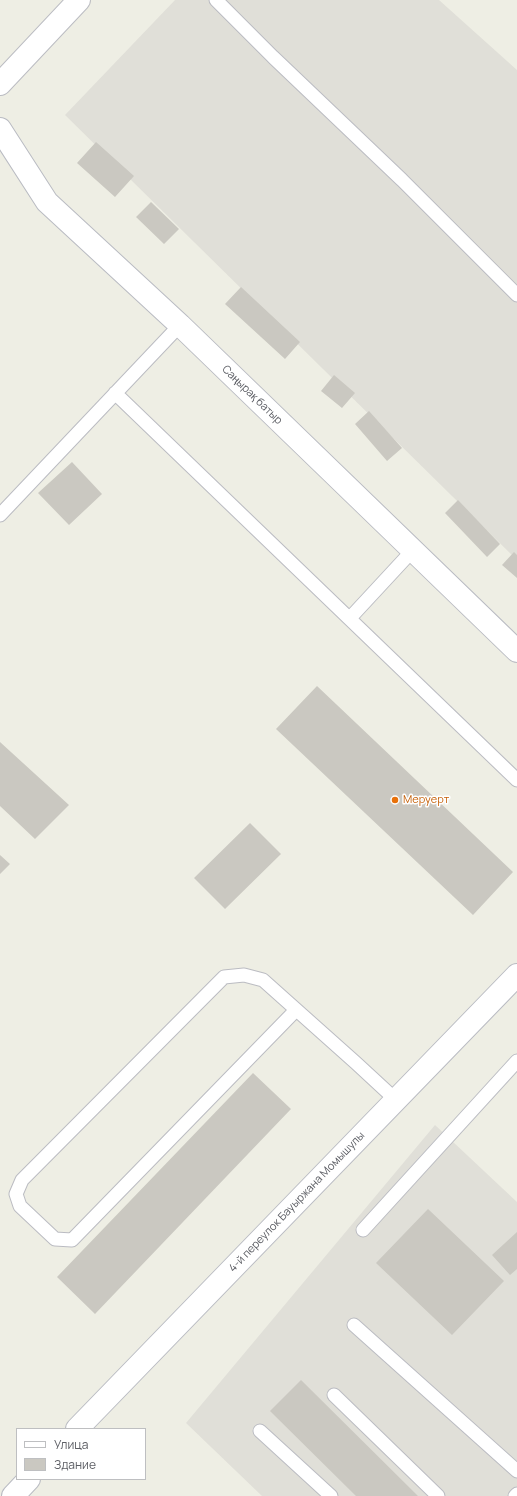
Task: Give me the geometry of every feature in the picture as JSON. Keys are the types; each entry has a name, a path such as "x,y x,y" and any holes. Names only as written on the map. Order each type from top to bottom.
{"street":[{"path":"0,84 79,0"},
{"name":"Саңырақ батыр","path":"0,130 47,202 180,325 517,651"},
{"name":"4-й переулок Бауыржана Момышулы","path":"78,1428 517,975"},
{"path":"13,1496 28,1480"}],"lane":[{"path":"216,0 273,57 402,180 517,295"},
{"path":"0,515 180,325"},
{"path":"115,393 517,780"},
{"path":"350,618 413,550"},
{"path":"296,1010 72,1240 55,1239 20,1206 16,1194 22,1180 224,977 244,975 263,980 396,1100"},
{"path":"363,1230 517,1061"},
{"path":"354,1324 517,1471"},
{"path":"334,1395 438,1496"},
{"path":"260,1430 331,1496"}],"shaded area":[{"path":"175,0 439,0 517,70 517,560 65,115"},
{"path":"435,1125 517,1202 517,1496 262,1496 186,1423"}],"building":[{"path":"96,142 134,176 115,197 77,163"},
{"path":"151,202 179,229 164,244 136,217"},
{"path":"241,287 300,342 285,359 225,304"},
{"path":"334,375 355,393 342,408 321,391"},
{"path":"369,411 402,448 387,461 355,424"},
{"path":"72,462 102,494 69,525 38,493"},
{"path":"458,500 500,544 487,557 445,513"},
{"path":"514,552 517,555 517,578 502,565"},
{"name":"Меруерт","path":"317,686 513,872 473,915 276,729"},
{"path":"0,742 69,805 35,839 0,806"},
{"path":"250,823 281,854 225,909 194,878"},
{"path":"0,855 10,864 0,874"},
{"path":"253,1073 291,1109 95,1314 57,1277"},
{"path":"428,1209 504,1281 452,1335 376,1263"},
{"path":"517,1232 517,1269 510,1275 492,1255"},
{"path":"301,1380 418,1496 356,1496 270,1411"}],"place":[{"name":"Меруерт","path":"395,800"}]}
